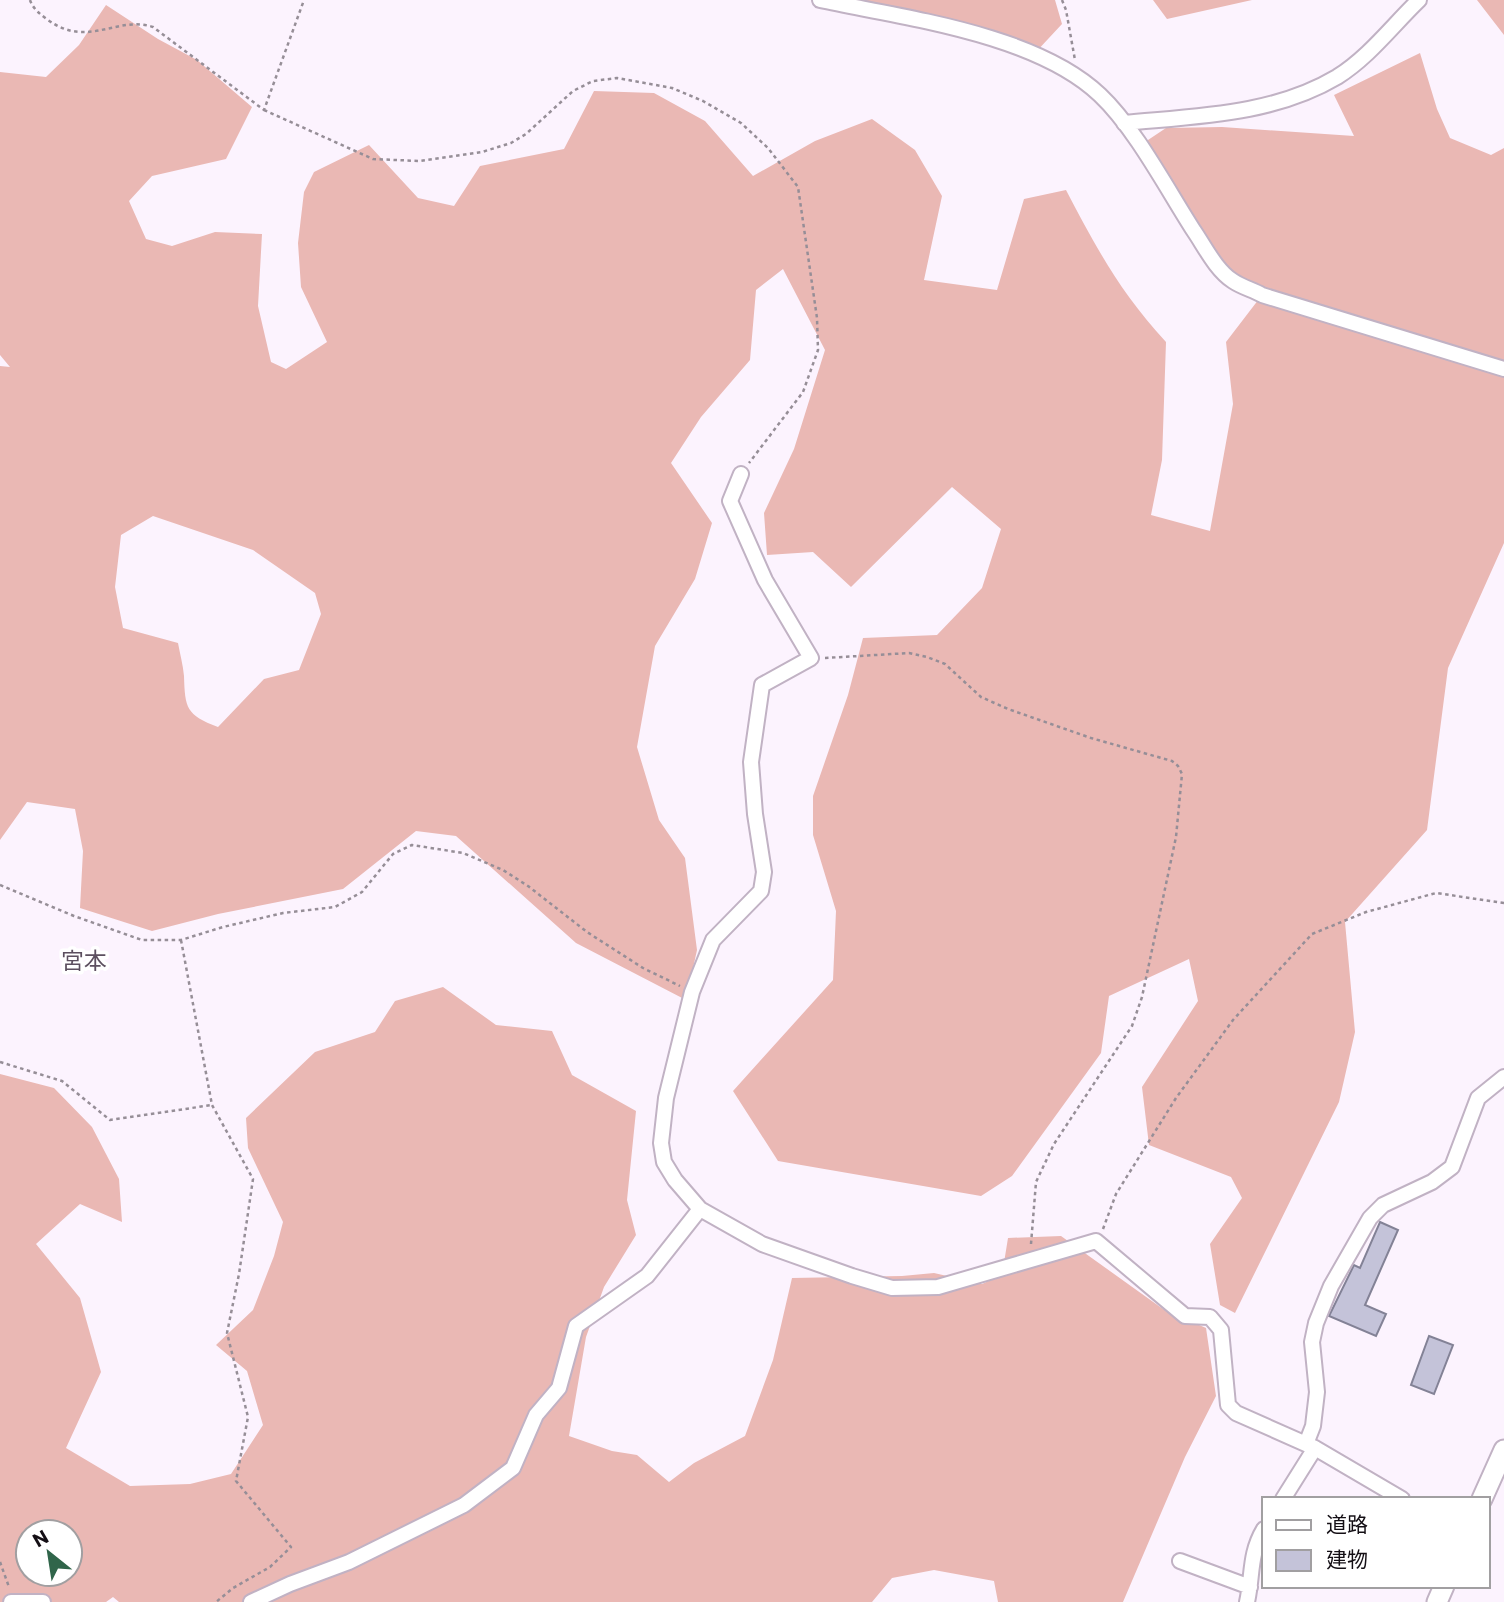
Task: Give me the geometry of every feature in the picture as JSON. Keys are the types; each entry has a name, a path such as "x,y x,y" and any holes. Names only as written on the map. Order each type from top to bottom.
{"main road":[{"path":"1483,1497 1504,1450"}],"street":[{"path":"820,0 980,35 1035,54 1079,77 1101,96 1125,123 1213,260 1231,280 1262,295 1504,369"},
{"path":"1125,123 1258,107 1298,96 1337,76 1366,55 1419,0"},
{"path":"741,474 730,501 765,580 811,658 762,685 751,762 754,814 764,872 761,891 713,940 692,992 666,1098 661,1143 664,1162 675,1180 700,1209 762,1244 892,1288 937,1287 1096,1241 1185,1316 1210,1317 1216,1323 1221,1330 1228,1405 1236,1413 1310,1446 1399,1497"},
{"path":"1284,1497 1310,1446 1317,1392 1312,1342 1316,1322 1331,1286 1370,1218 1383,1205 1432,1182 1452,1167 1478,1098 1504,1077"},
{"path":"251,1602 349,1562 464,1505 513,1468 536,1415 559,1388 576,1326 647,1276 700,1209"},
{"path":"1247,1602 1252,1555 1262,1533"},
{"path":"1181,1561 1250,1587"},
{"path":"13,1601 43,1602"}],"path":[{"path":"30,0 32,6 56,26 82,33 141,23 153,27 264,110 373,159 419,161 482,152 511,143 526,134 573,91 593,81 618,78 672,88 703,101 741,123 768,148 798,187 817,318 818,350 803,392 741,474"},
{"path":"264,110 304,0"},
{"path":"1062,0 1079,77"},
{"path":"811,658 909,653 927,657 945,664 981,698 1091,738 1172,761 1182,774 1176,837 1142,997 1132,1026 1060,1135 1036,1182 1030,1262"},
{"path":"0,885 74,916 142,940 181,940 284,913 335,907 362,892 393,854 412,845 463,853 503,870 587,932 643,968 692,992"},
{"path":"1096,1241 1108,1219 1116,1194 1176,1098 1233,1020 1312,934 1366,912 1436,893 1504,902"},
{"path":"181,940 212,1105 253,1179 227,1333 248,1417 236,1481 291,1547 270,1567 233,1588 216,1602"},
{"path":"0,1062 62,1081 110,1120 212,1105"},
{"path":"0,1562 13,1601"}],"shaded area":[{"path":"820,0 1055,0 1062,24 1035,53"},
{"path":"1153,0 1252,0 1167,19"},
{"path":"1477,0 1504,0 1504,35"},
{"path":"106,5 158,39 197,60 252,107 226,159 152,176 129,201 146,239 172,246 215,232 262,234 258,306 271,362 286,369 327,342 301,287 298,243 304,192 314,172 369,145 418,198 454,206 480,166 564,149 594,91 654,93 705,121 753,176 815,141 872,119 915,150 942,196 924,280 997,290 1024,199 1066,190 1110,269 1166,342 1162,460 1151,515 1210,531 1233,404 1226,342 1262,295 1232,280 1139,146 1166,128 1222,127 1354,136 1334,95 1420,53 1437,109 1450,138 1491,155 1504,148 1504,543 1448,668 1427,830 1345,922 1355,1032 1339,1102 1235,1313 1220,1305 1210,1244 1242,1198 1231,1177 1149,1145 1142,1087 1198,1001 1189,959 1109,996 1101,1053 1012,1176 981,1196 778,1161 733,1091 833,980 836,911 813,835 813,796 848,695 863,638 937,635 982,588 1001,529 952,487 851,587 813,552 767,555 764,513 794,449 825,350 783,269 756,290 750,360 701,417 671,463 712,523 695,579 655,646 637,747 659,820 685,858 697,950 686,1000 576,943 456,836 416,831 343,889 218,914 152,931 80,908 83,851 75,809 27,802 0,840 0,366 10,367 0,355 0,72 46,77 79,45","holes":["153,516 253,550 315,593 321,614 299,670 264,679 218,727 199,718 189,709 178,643 123,628 115,587 121,535"]},
{"path":"443,987 496,1025 552,1031 572,1075 636,1111 627,1200 636,1235 604,1287 586,1337 569,1436 612,1451 637,1455 669,1482 694,1463 745,1436 773,1360 792,1278 934,1273 982,1284 1002,1275 1008,1238 1061,1236 1163,1309 1206,1328 1216,1396 1185,1457 1123,1602 998,1602 994,1581 934,1570 892,1578 872,1602 119,1602 113,1597 106,1602 0,1602 0,1074 54,1088 92,1127 119,1179 122,1222 80,1204 36,1244 80,1298 101,1372 66,1448 130,1486 190,1484 231,1474 263,1425 247,1371 216,1345 253,1310 274,1256 283,1222 248,1148 246,1118 315,1052 375,1032 395,1001"}],"building":[{"path":"1380,1222 1398,1230 1365,1305 1386,1314 1376,1336 1329,1316 1354,1265 1360,1268"},
{"path":"1429,1336 1453,1345 1434,1394 1411,1385"}],"district":[{"name":"宮本","path":"84,961"}]}
